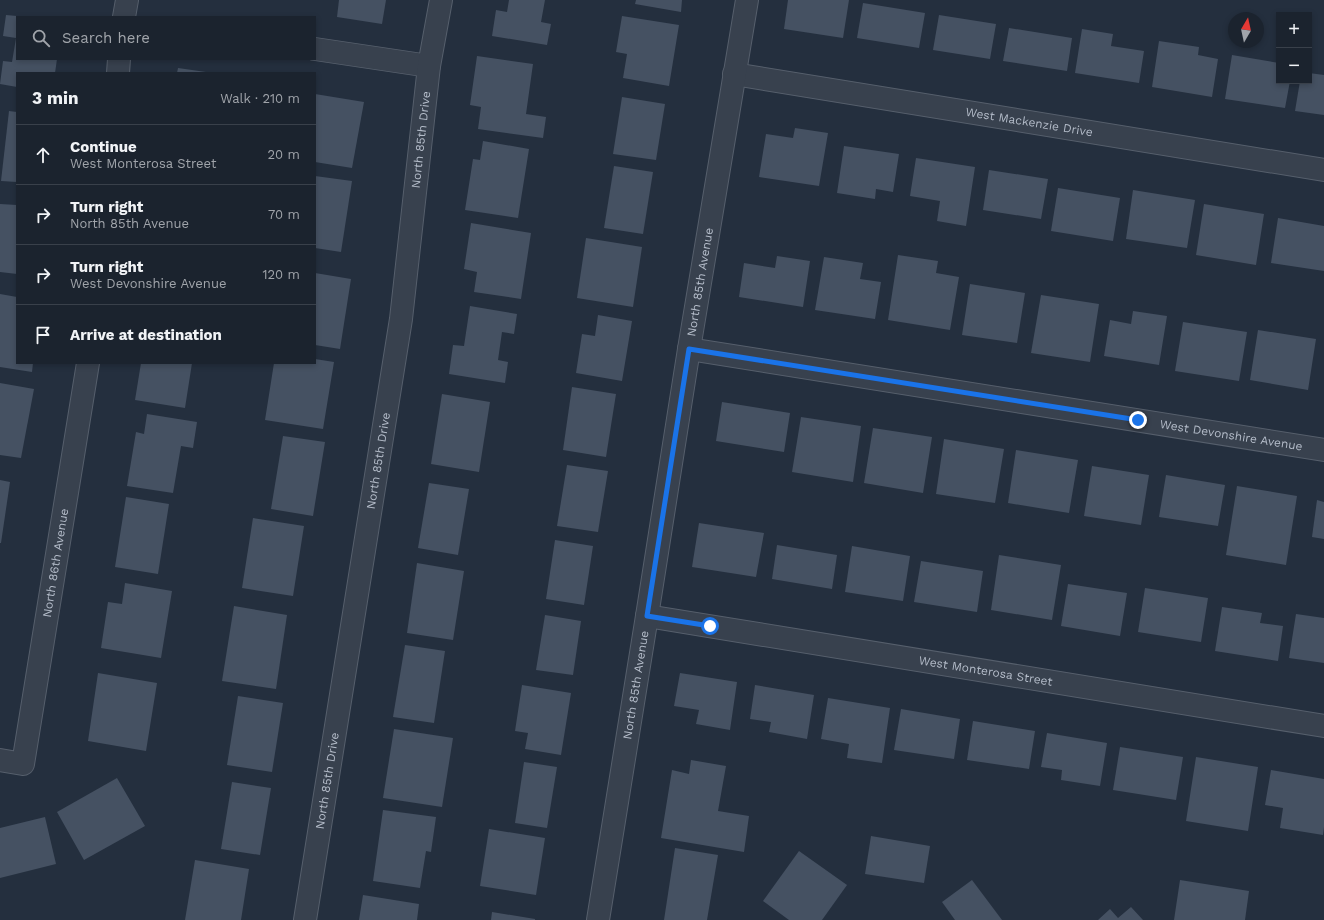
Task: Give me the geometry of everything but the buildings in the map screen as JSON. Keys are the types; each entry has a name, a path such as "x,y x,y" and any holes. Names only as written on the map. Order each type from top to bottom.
{"street":[{"path":"124,16 127,0"},
{"name":"North 85th Drive","path":"305,920 402,318 429,66 441,0"},
{"name":"North 85th Avenue","path":"598,920 689,349 747,0"},
{"path":"316,49 429,66"},
{"path":"118,72 119,60"},
{"name":"West Mackenzie Drive","path":"734,74 1324,170"},
{"name":"West Devonshire Avenue","path":"689,349 1324,450"},
{"name":"North 86th Avenue","path":"0,760 23,764 88,364"},
{"name":"West Monterosa Street","path":"647,616 1324,726"}],"route":[{"path":"710,626 647,616 689,349 1138,420"}]}
